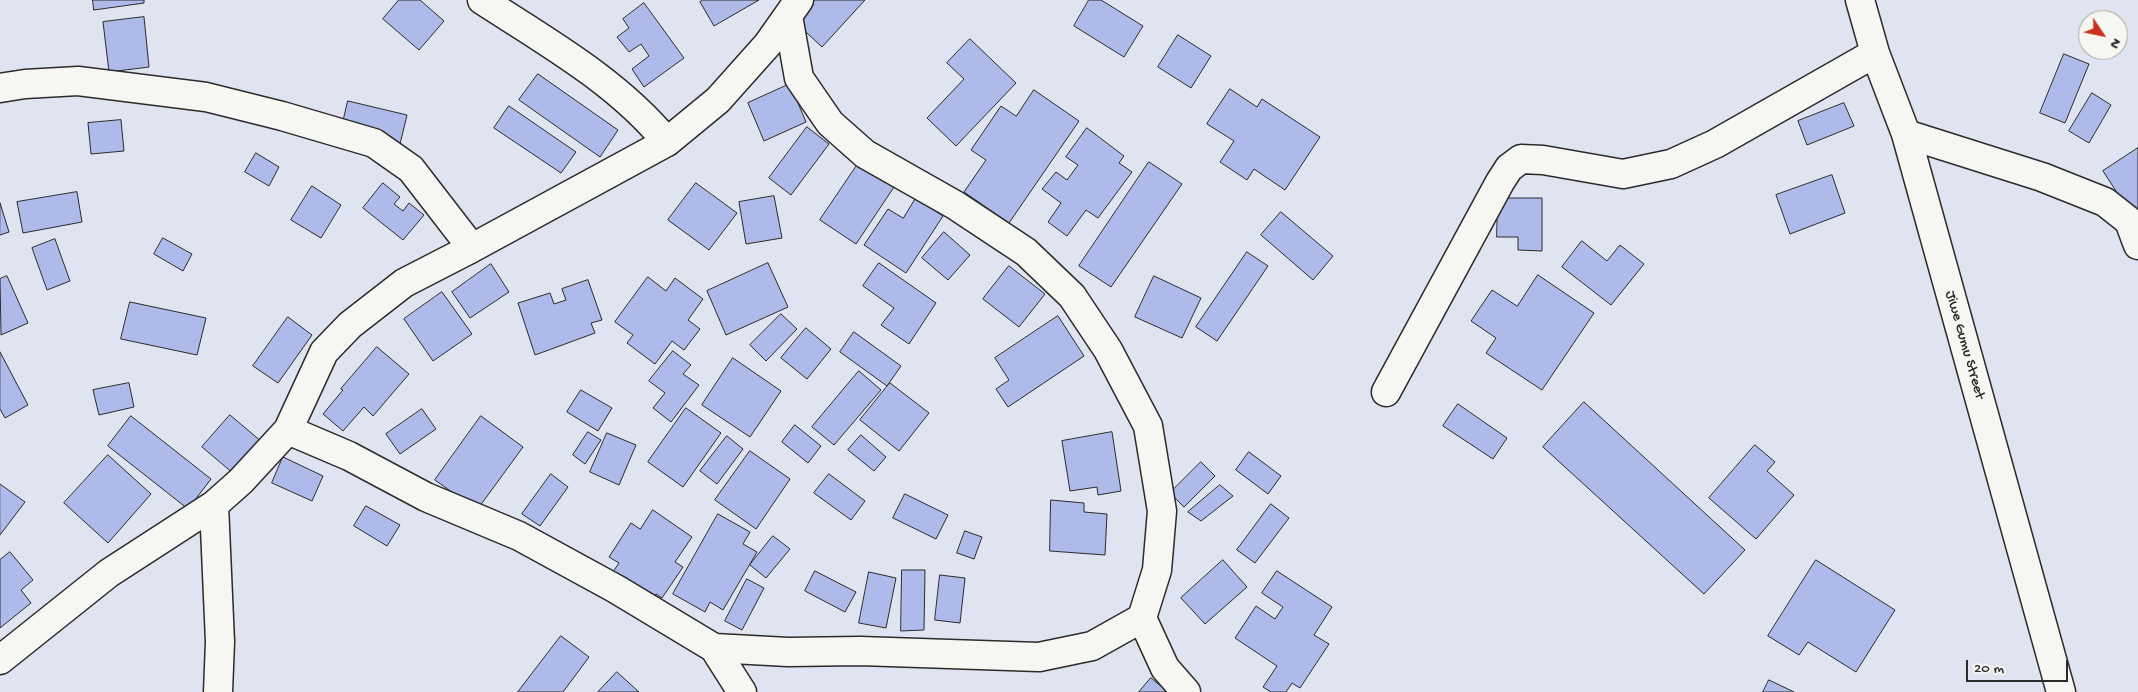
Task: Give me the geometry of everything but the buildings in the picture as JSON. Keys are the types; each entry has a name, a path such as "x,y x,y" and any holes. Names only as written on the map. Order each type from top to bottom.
{"street":[{"path":"482,0 574,58 646,117 667,142"},
{"name":"Jiwe Gumu Street","path":"1860,0 1875,53 1906,134 2061,692"},
{"path":"0,660 109,573 214,505 242,481 288,430 324,352 350,325 404,282 472,248 667,142 718,100 768,44 793,8"},
{"path":"793,8 799,78 830,123 865,154 955,205 1026,252 1072,296 1108,350 1148,426 1162,511 1157,570 1142,618 1166,668 1186,692"},
{"path":"1386,392 1500,182 1509,168 1521,158 1623,174 1671,164 1715,144 1875,53"},
{"path":"0,88 25,84 78,81 206,97 282,116 374,143 411,170 472,248"},
{"path":"1906,134 2042,177 2104,202 2130,222 2138,245"},
{"path":"288,430 349,456 426,497 519,536 616,589 714,648 742,692"},
{"path":"214,505 220,642 218,692"},
{"path":"714,648 788,652 860,651 1040,658 1092,646 1142,618"}]}
